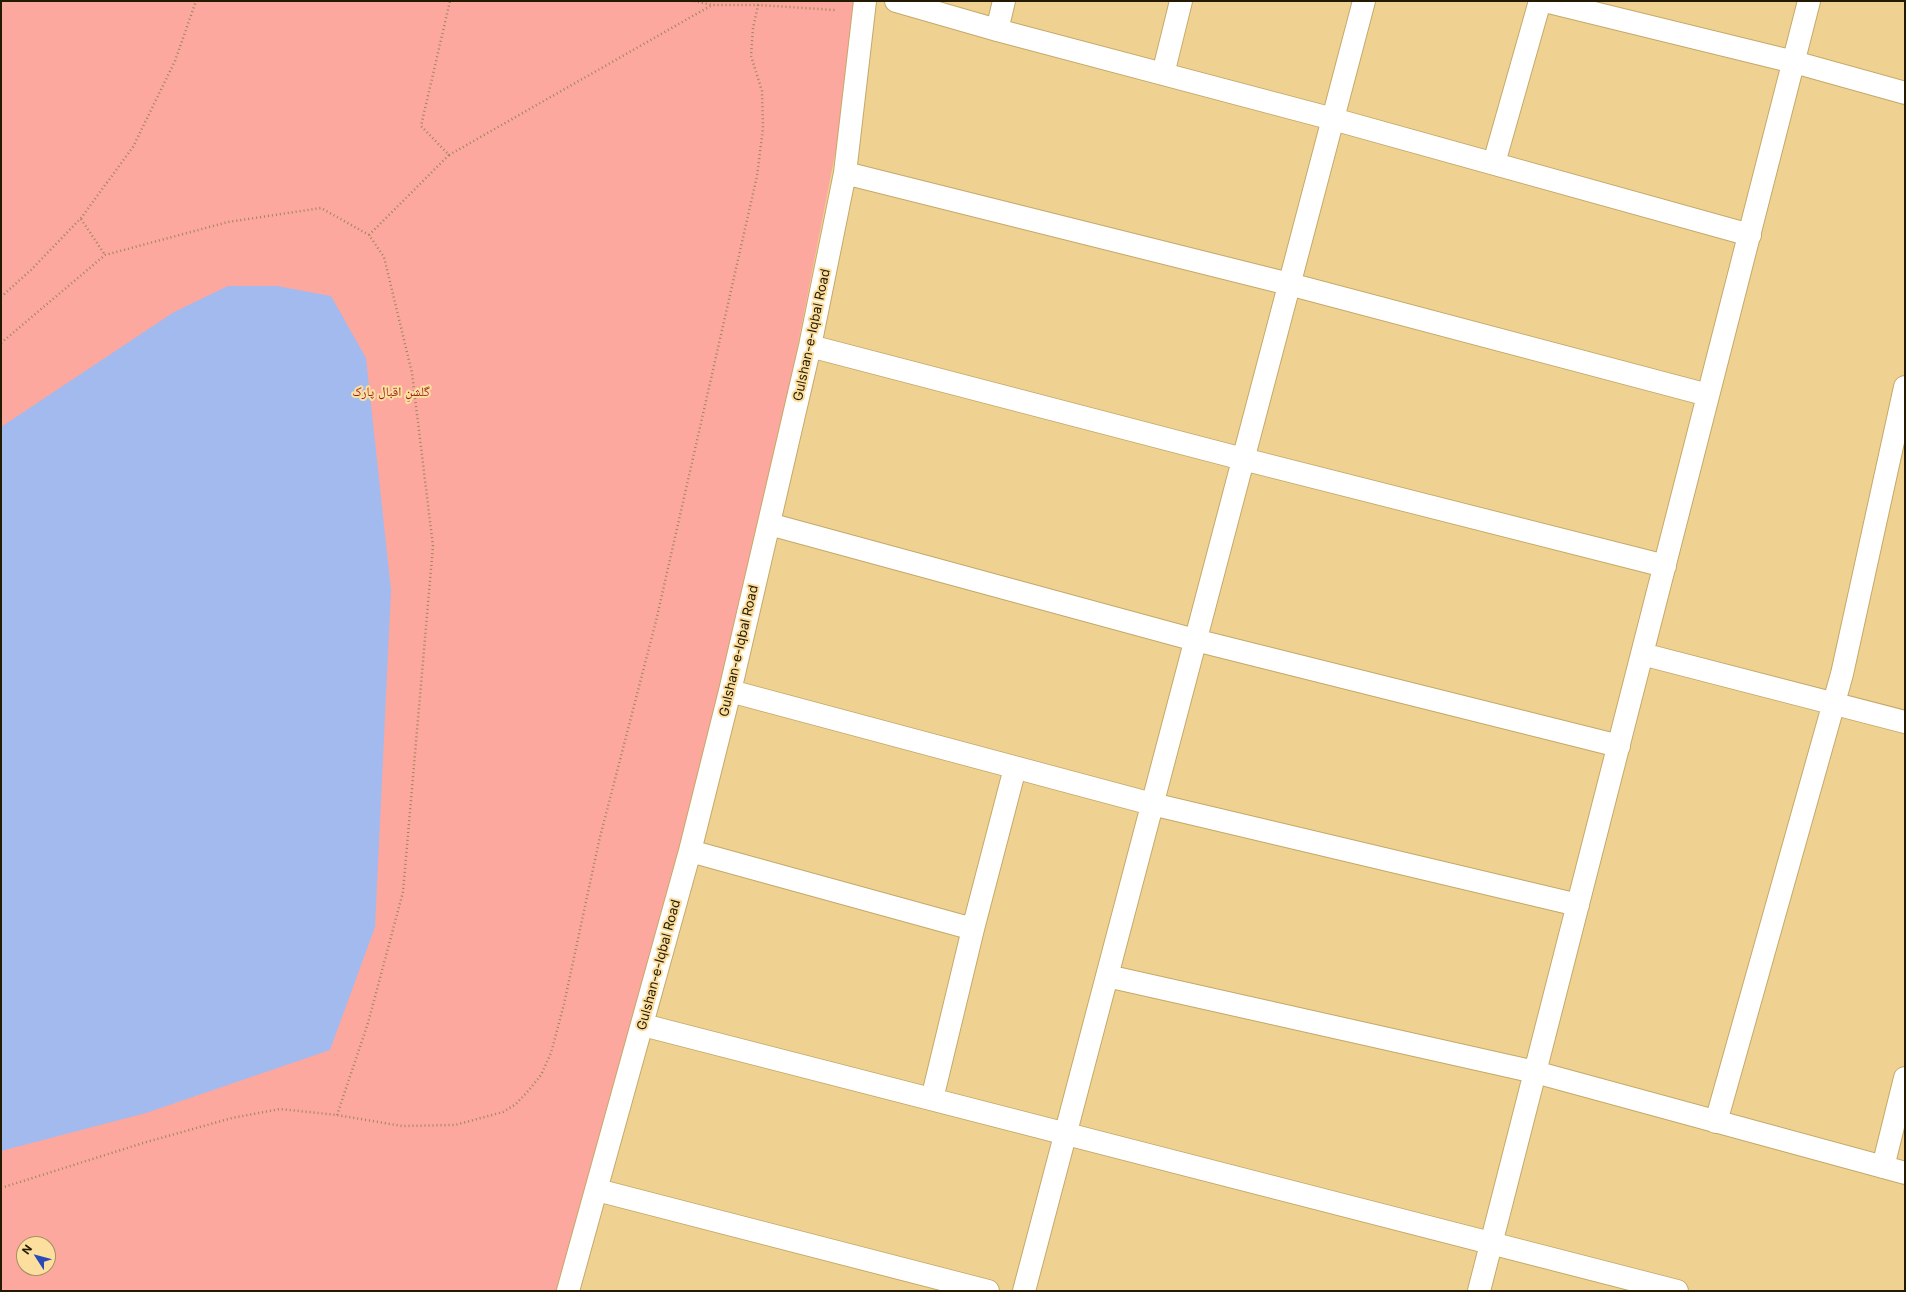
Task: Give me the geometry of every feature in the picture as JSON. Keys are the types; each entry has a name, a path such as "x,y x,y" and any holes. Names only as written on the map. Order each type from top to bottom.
{"street":[{"path":"896,1 997,30 1494,163 1750,235"},
{"path":"997,30 1004,1"},
{"path":"1162,74 1181,1"},
{"path":"1024,1291 1364,1"},
{"path":"1494,163 1540,1"},
{"path":"1545,1 1794,62 1905,93"},
{"path":"1479,1291 1810,1"},
{"name":"Gulshan-e-Iqbal Road","path":"568,1291 690,852 769,524 810,346 845,173 864,6"},
{"path":"845,173 1289,284 1708,395"},
{"path":"810,346 1243,459 1665,566"},
{"path":"1716,1122 1805,808 1832,703 1842,674 1904,393"},
{"path":"769,524 1196,640 1619,746"},
{"path":"1642,654 1905,722"},
{"path":"730,691 1152,804 1578,905"},
{"path":"932,1099 1014,768"},
{"path":"690,852 973,929"},
{"path":"1107,976 1535,1072 1905,1173"},
{"path":"643,1025 1677,1291"},
{"path":"1883,1167 1905,1078"},
{"path":"597,1190 988,1291"}],"path":[{"path":"1,297 31,270 81,218 133,147 175,61 196,1"},
{"path":"449,155 421,126 450,1"},
{"path":"694,1 712,5 864,6"},
{"path":"1,1188 144,1143 232,1118 280,1109 337,1115 402,1126 455,1125 503,1112 516,1104 530,1090 541,1075 551,1053 564,1004 599,841 656,621 757,176 762,128 762,91 751,56 753,28 759,1"},
{"path":"369,235 449,155 712,5"},
{"path":"1,343 105,255 228,222 321,208 369,235 384,257 412,373 433,546 403,892 368,1023 337,1115"},
{"path":"81,218 105,255"}],"green space":[{"name":"گلشنِ اقبال پارک","path":"1,1 865,1 730,691 567,1291 1,1291"}],"water":[{"path":"228,286 277,286 331,296 366,358 391,590 375,927 330,1050 146,1113 1,1151 1,427 174,312"}]}
